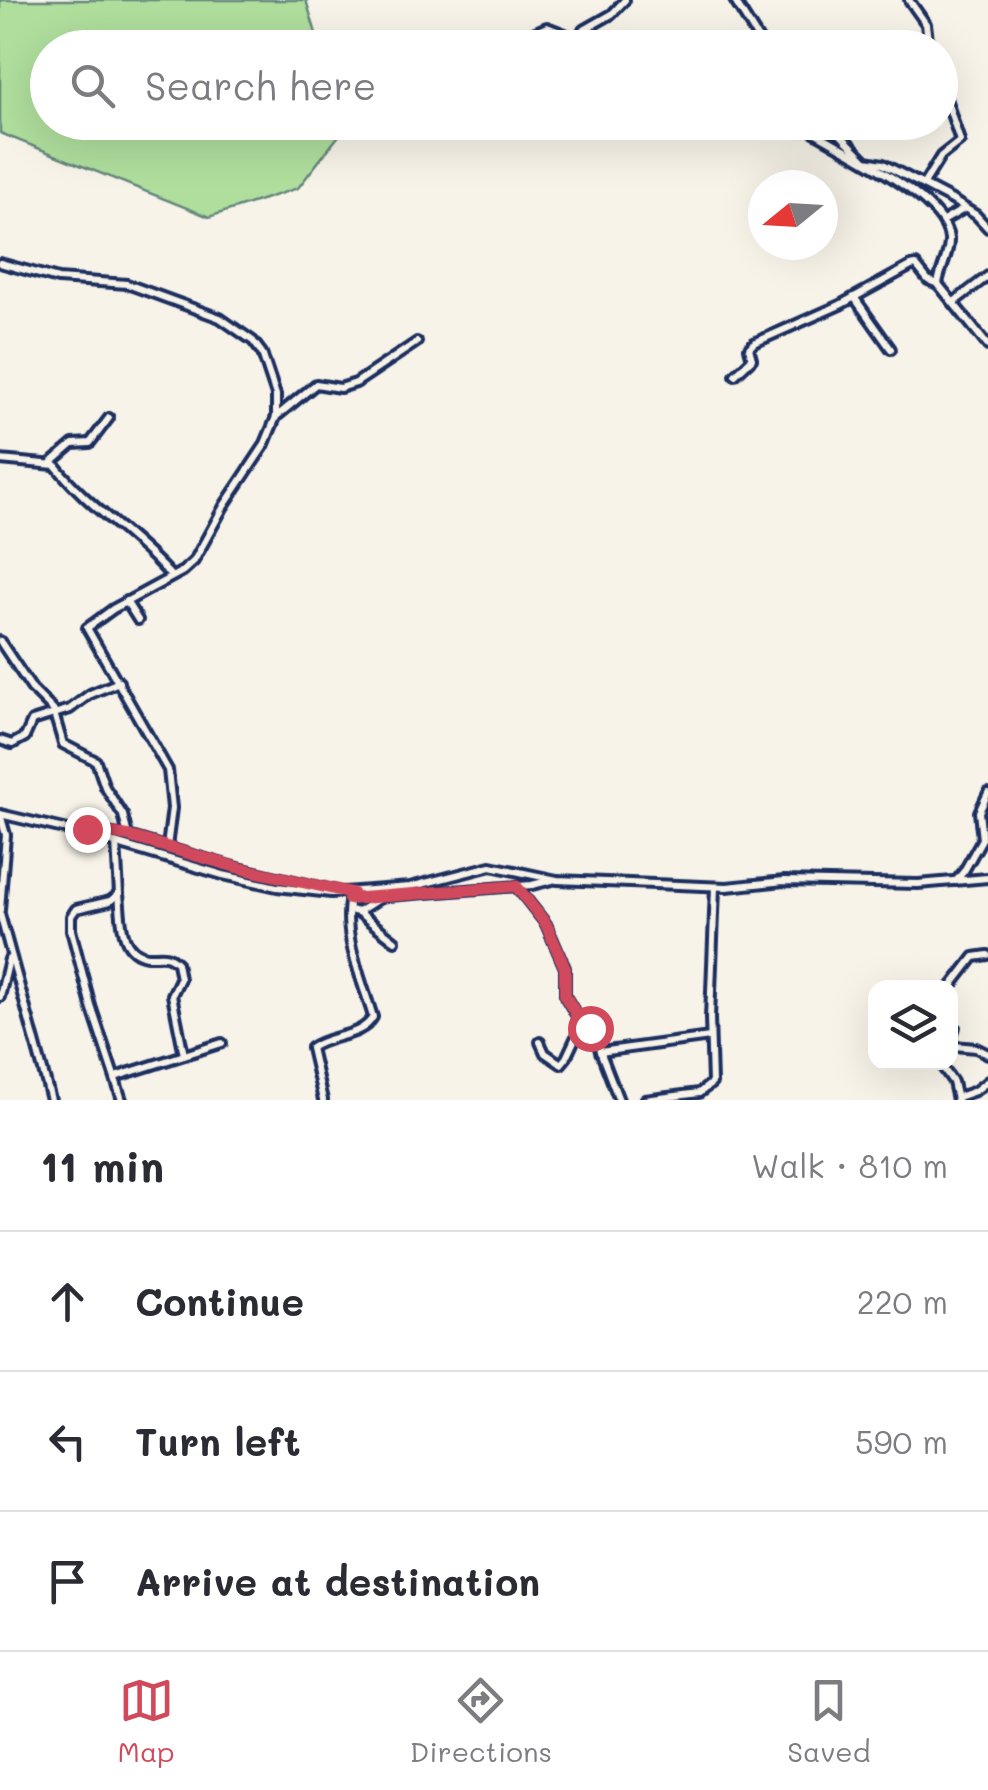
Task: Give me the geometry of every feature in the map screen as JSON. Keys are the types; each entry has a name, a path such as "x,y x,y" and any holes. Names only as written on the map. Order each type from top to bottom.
{"street":[{"path":"584,30 612,14 624,0"},
{"path":"734,0 753,30"},
{"path":"909,0 927,30"},
{"path":"923,186 942,156 960,142 958,136"},
{"path":"829,140 866,161 929,206 943,221 949,242 938,284"},
{"path":"846,140 866,161 883,164 966,208 988,228"},
{"path":"943,221 966,208"},
{"path":"0,264 58,279 127,284 220,318 254,341 276,396 276,417 264,446 224,506 196,559 87,628 168,770 172,808 166,847"},
{"path":"735,375 752,358 749,348 754,343 913,265 938,284 988,346"},
{"path":"954,302 988,276"},
{"path":"854,297 892,349"},
{"path":"276,417 316,384 340,388 356,384 417,342"},
{"path":"51,464 73,444 90,443 109,418"},
{"path":"0,460 51,464 80,496 146,548 171,576"},
{"path":"126,601 138,620"},
{"path":"0,641 32,689 55,714 63,744 96,760 105,786 123,814 128,836"},
{"path":"0,740 12,744 25,738 32,721 55,714 119,682"},
{"path":"956,880 982,839 979,812 988,793"},
{"path":"52,1100 0,912 6,835 0,814 277,888 348,895 516,886 553,879"},
{"path":"70,831 87,829 128,836 348,895"},
{"path":"116,844 123,934 129,945 146,956 166,955 176,962 180,979 172,995 184,1055"},
{"path":"358,912 388,892 491,866 553,879 715,887 784,880 918,884 988,878"},
{"path":"516,886 546,924 565,968 565,996 582,1024 592,1030 619,1100"},
{"path":"645,1100 709,1088 715,887"},
{"path":"119,894 110,901 76,909 70,923 91,1006 122,1100"},
{"path":"323,1100 312,1048 367,1026 374,1017 358,973 348,895"},
{"path":"349,910 358,912 395,941"},
{"path":"956,980 974,957 988,954"},
{"path":"0,997 10,957"},
{"path":"540,1042 545,1053 561,1064 582,1024"},
{"path":"600,1052 710,1037"},
{"path":"115,1077 222,1043"},
{"path":"958,1046 988,1054"},
{"path":"945,1070 957,1099 988,1081"}],"green space":[{"path":"0,0 306,0 315,30 30,30 30,140 335,140 298,188 209,217 0,133"}],"route":[{"path":"87,829 128,836 342,894 352,893 349,899 516,886 546,924 565,968 565,996 584,1026 590,1028"}]}
